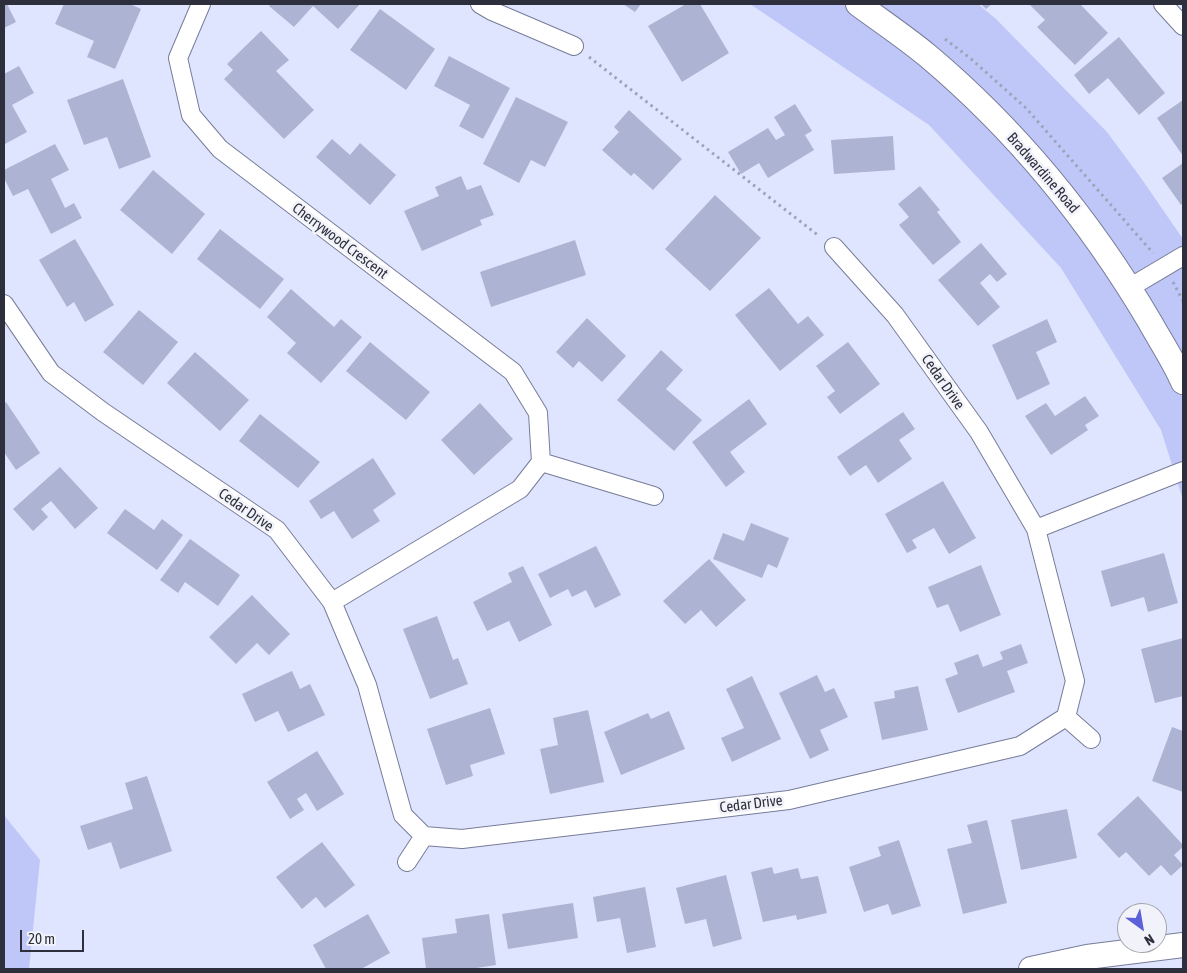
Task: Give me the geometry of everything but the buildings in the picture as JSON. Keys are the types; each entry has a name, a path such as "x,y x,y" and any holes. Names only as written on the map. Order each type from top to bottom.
{"main road":[{"name":"Bradwardine Road","path":"858,4 908,40 958,82 1032,156 1078,213 1129,288 1183,382"},
{"path":"1031,969 1087,957 1183,946"}],"street":[{"name":"Cherrywood Crescent","path":"201,4 178,58 191,115 220,149 513,372 538,413 541,462"},
{"path":"480,4 574,46"},
{"path":"1163,4 1183,26"},
{"name":"Cedar Drive","path":"4,304 51,373 103,412 277,530 332,602 367,685 403,815 424,836 462,839 789,800 1020,746 1066,718 1075,681 1036,529 978,432 896,315 834,247"},
{"path":"1129,288 1183,256"},
{"path":"332,602 520,489 541,462 654,496"},
{"path":"1036,529 1183,471"},
{"path":"1066,718 1091,740"},
{"path":"408,862 424,836"}],"path":[{"path":"574,46 834,247"}],"shaded area":[{"path":"750,4 978,4 996,19 1107,132 1183,239 1183,500 1161,430 1061,268 929,125"},
{"path":"4,815 40,860 29,969 4,969"}]}
